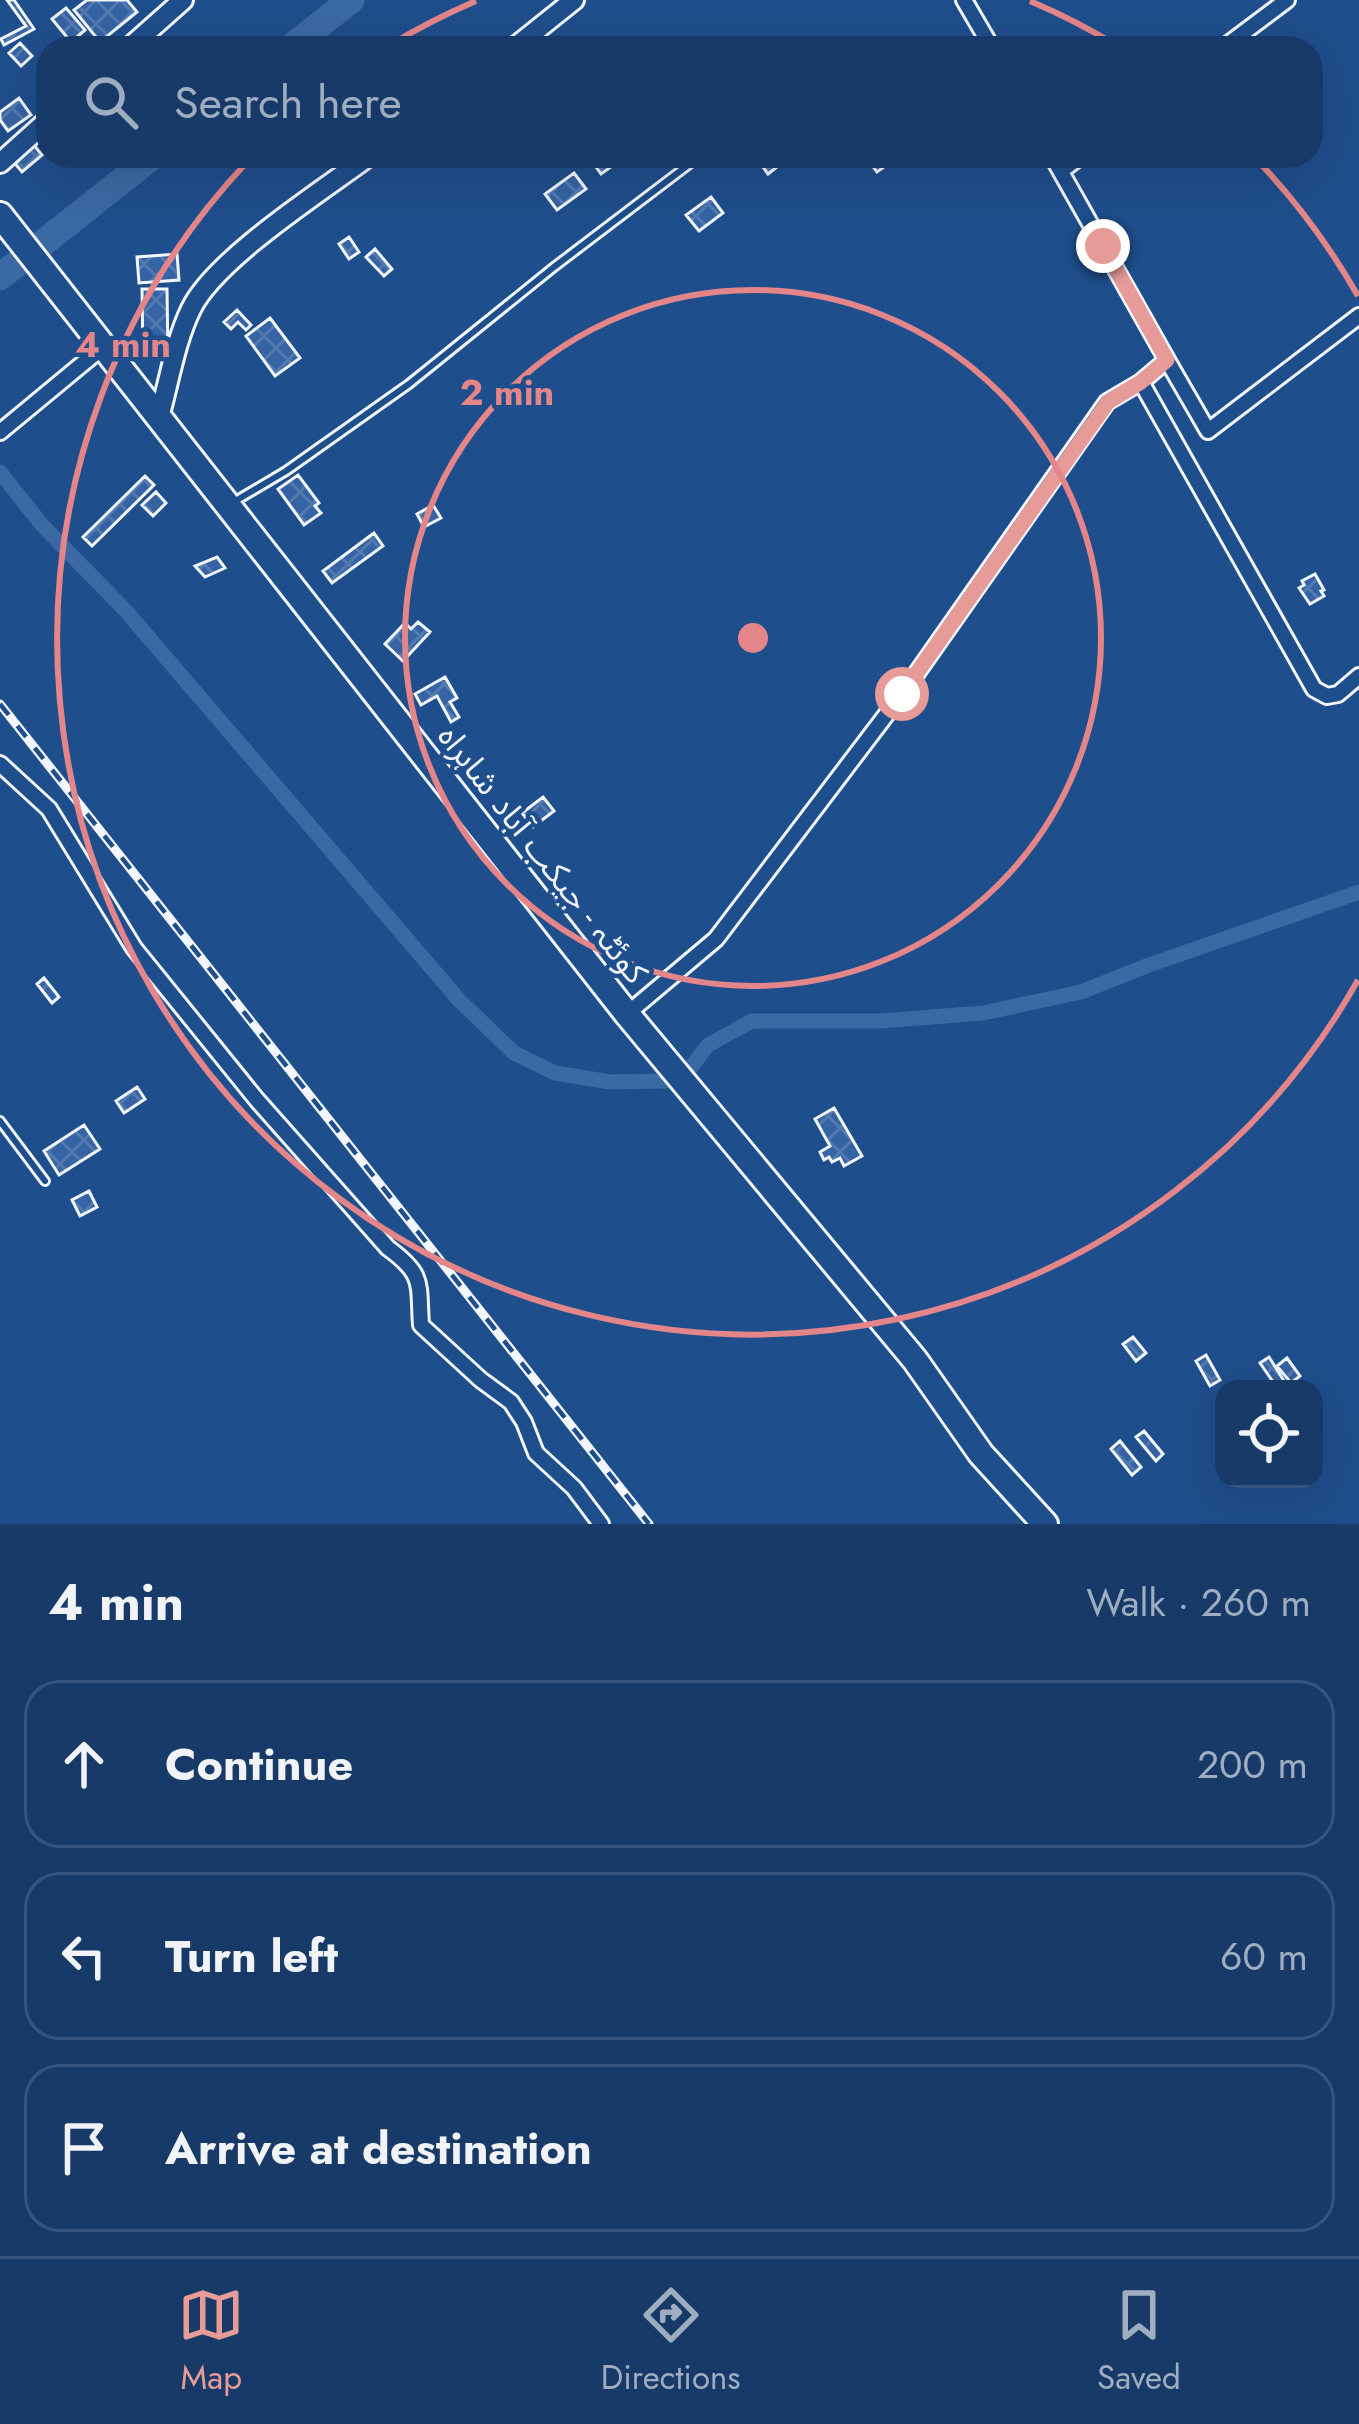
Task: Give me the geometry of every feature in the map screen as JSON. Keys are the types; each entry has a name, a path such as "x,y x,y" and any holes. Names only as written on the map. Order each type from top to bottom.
{"highway":[{"name":"کوئٹہ - جیکب آباد شاہراہ","path":"2,218 627,1014 915,1360 981,1454 1045,1524"}],"street":[{"path":"142,36 183,0"},
{"path":"529,36 574,0"},
{"path":"964,0 985,36"},
{"path":"1239,36 1287,0"},
{"path":"0,163 36,131"},
{"path":"159,417 184,326 207,285 353,168"},
{"path":"1059,168 1208,431 1359,316"},
{"path":"1061,171 1065,168"},
{"path":"0,432 104,346"},
{"path":"627,1014 716,939 902,694 1108,402 1167,360"},
{"path":"1141,382 1315,689 1327,696 1338,694 1359,676"},
{"path":"0,764 49,808 134,948 256,1100 388,1248 410,1264 421,1286 421,1325 511,1402 536,1454 574,1488 601,1524"}],"lane":[{"path":"229,504 286,471 410,384 684,168"},
{"path":"0,1121 45,1181"}],"building":[{"path":"7,0 14,0 34,29 4,45 1,39 26,26"},
{"path":"87,0 127,0 137,12 107,36 95,36 74,10"},
{"path":"66,8 85,30 78,36 66,36 52,19"},
{"path":"20,43 32,56 21,66 9,53"},
{"path":"19,98 31,115 8,131 0,112"},
{"path":"32,143 36,148 36,160 22,172 12,160"},
{"path":"574,173 586,189 557,210 545,194"},
{"path":"711,197 723,213 699,231 686,215"},
{"path":"349,237 359,252 349,259 339,244"},
{"path":"375,249 392,269 384,276 366,257"},
{"path":"177,254 179,280 139,283 137,257"},
{"path":"142,289 167,289 168,358 143,358"},
{"path":"237,310 251,325 246,330 238,322 231,329 224,322"},
{"path":"270,318 300,358 275,376 246,336"},
{"path":"298,475 321,513 304,525 278,489"},
{"path":"145,476 154,485 92,546 83,537"},
{"path":"156,492 166,503 153,516 142,505"},
{"path":"433,505 441,518 424,527 417,514"},
{"path":"374,533 383,546 332,583 323,571"},
{"path":"217,557 225,568 205,577 195,566"},
{"path":"1315,574 1324,596 1310,604 1299,588"},
{"path":"418,622 430,632 403,661 385,644 405,623 411,629"},
{"path":"445,677 457,698 450,702 459,717 451,722 437,696 421,705 415,694"},
{"path":"543,797 554,811 533,827 522,813"},
{"path":"44,978 59,997 52,1003 37,984"},
{"path":"137,1087 145,1099 124,1113 116,1101"},
{"path":"834,1108 862,1156 844,1166 840,1158 824,1160 820,1152 830,1146 815,1119"},
{"path":"84,1125 100,1149 59,1175 44,1151"},
{"path":"89,1191 97,1207 80,1216 72,1200"},
{"path":"1133,1337 1146,1353 1136,1361 1123,1344"},
{"path":"1206,1355 1220,1380 1210,1386 1196,1361"},
{"path":"1269,1357 1283,1380 1272,1380 1260,1363"},
{"path":"1287,1358 1300,1376 1289,1380 1277,1366"},
{"path":"1144,1431 1163,1454 1156,1461 1136,1437"},
{"path":"1120,1441 1141,1467 1132,1475 1111,1449"}],"waterway":[{"path":"305,36 351,0"},
{"path":"0,277 138,168"},
{"path":"0,472 42,525 126,611 459,1000 514,1053 555,1073 610,1082 665,1081 692,1066 708,1045 752,1021 881,1021 983,1013 1081,992 1359,892"}],"railway":[{"path":"0,704 649,1524"}],"route":[{"path":"902,694 1108,402 1167,360 1103,246"}]}
